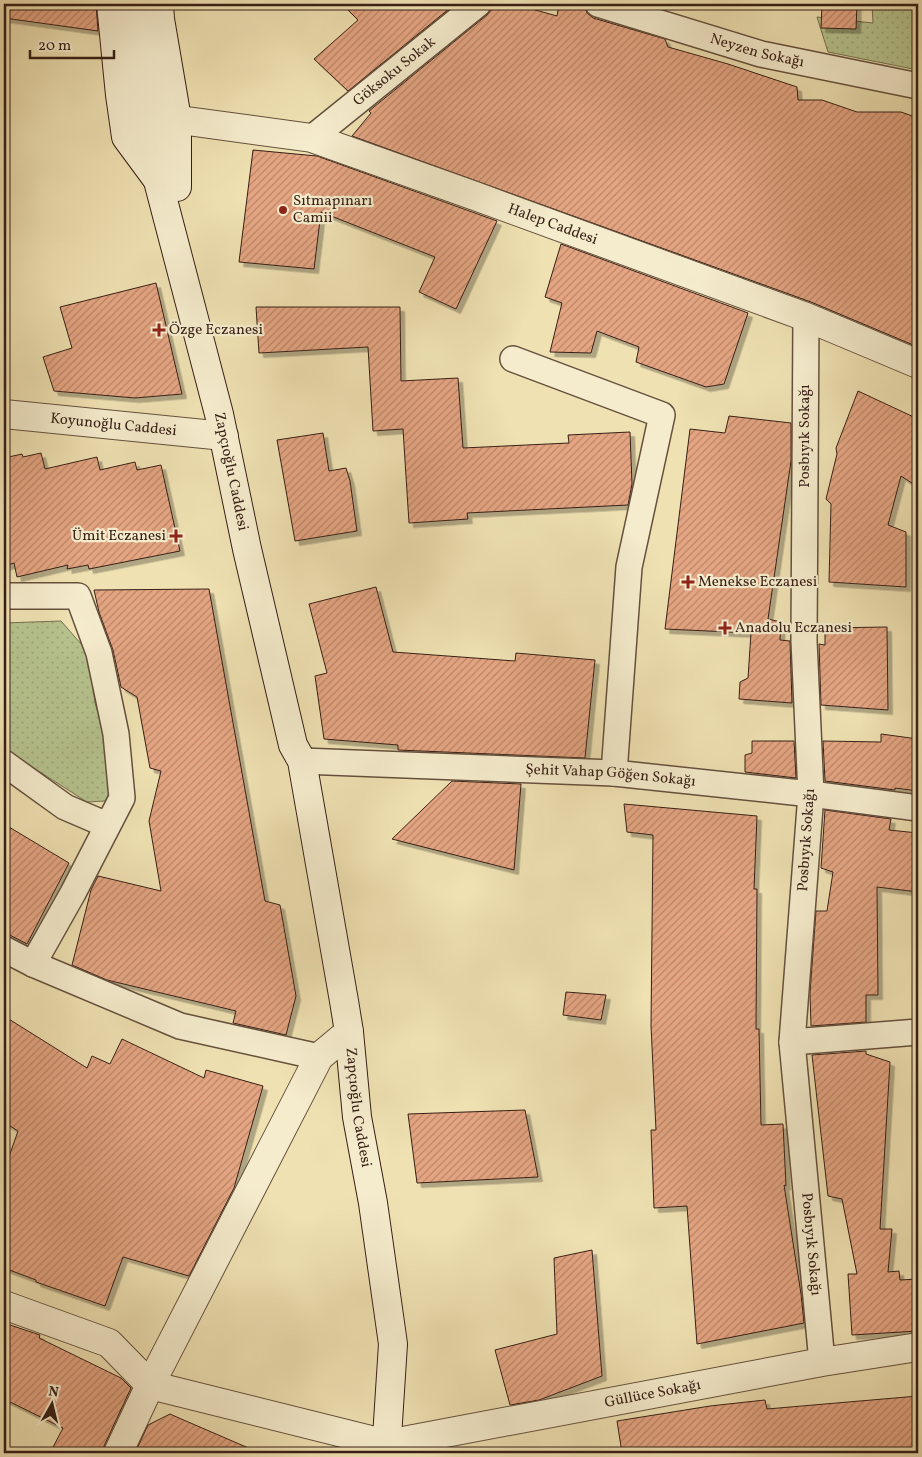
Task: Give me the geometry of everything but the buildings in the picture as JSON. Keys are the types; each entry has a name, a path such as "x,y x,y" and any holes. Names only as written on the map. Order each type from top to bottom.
{"main road":[{"name":"Zapçıoğlu Caddesi","path":"111,4 126,137 167,184"},
{"name":"Zapçıoğlu Caddesi","path":"135,4 144,69 167,184 224,436 247,549 293,746 302,761 349,1032 358,1117 373,1203 393,1344 386,1449"},
{"name":"Zapçıoğlu Caddesi","path":"159,4 177,118 167,184 237,426 308,743 302,761"},
{"name":"Halep Caddesi","path":"177,118 187,121 312,138 806,317 918,364"},
{"name":"Koyunoğlu Caddesi","path":"4,414 224,436"},
{"path":"118,1453 150,1386 319,1057 349,1032"},
{"path":"4,1305 108,1344 150,1386 386,1449"},
{"name":"Güllüce Sokağı","path":"386,1449 822,1362 918,1347"}],"street":[{"name":"Göksoku Sokak","path":"312,138 478,4"},
{"name":"Neyzen Sokağı","path":"598,4 761,54 918,86"},
{"name":"Posbıyık Sokağı","path":"806,317 804,641 811,794 792,1042 822,1362"},
{"path":"513,359 662,416 629,567 614,773"},
{"path":"4,596 78,596 99,653 116,734 122,798 73,893 33,964"},
{"name":"Şehit Vahap Göğen Sokağı","path":"302,761 614,773 811,794 918,808"},
{"path":"4,763 65,808 107,825"},
{"path":"4,950 180,1026 319,1057"},
{"path":"792,1042 918,1032"}],"green space":[{"path":"872,4 918,4 918,70 828,52 817,17 873,23"},
{"path":"61,621 88,652 95,703 114,764 114,784 105,801 87,802 4,749 4,623"}],"place":[{"name":"Sıtmapınarı Camii","path":"283,210"},
{"name":"Özge Eczanesi","path":"159,330"},
{"name":"Ümit Eczanesi","path":"176,536"},
{"name":"Menekse Eczanesi","path":"688,582"},
{"name":"Anadolu Eczanesi","path":"725,628"}]}
